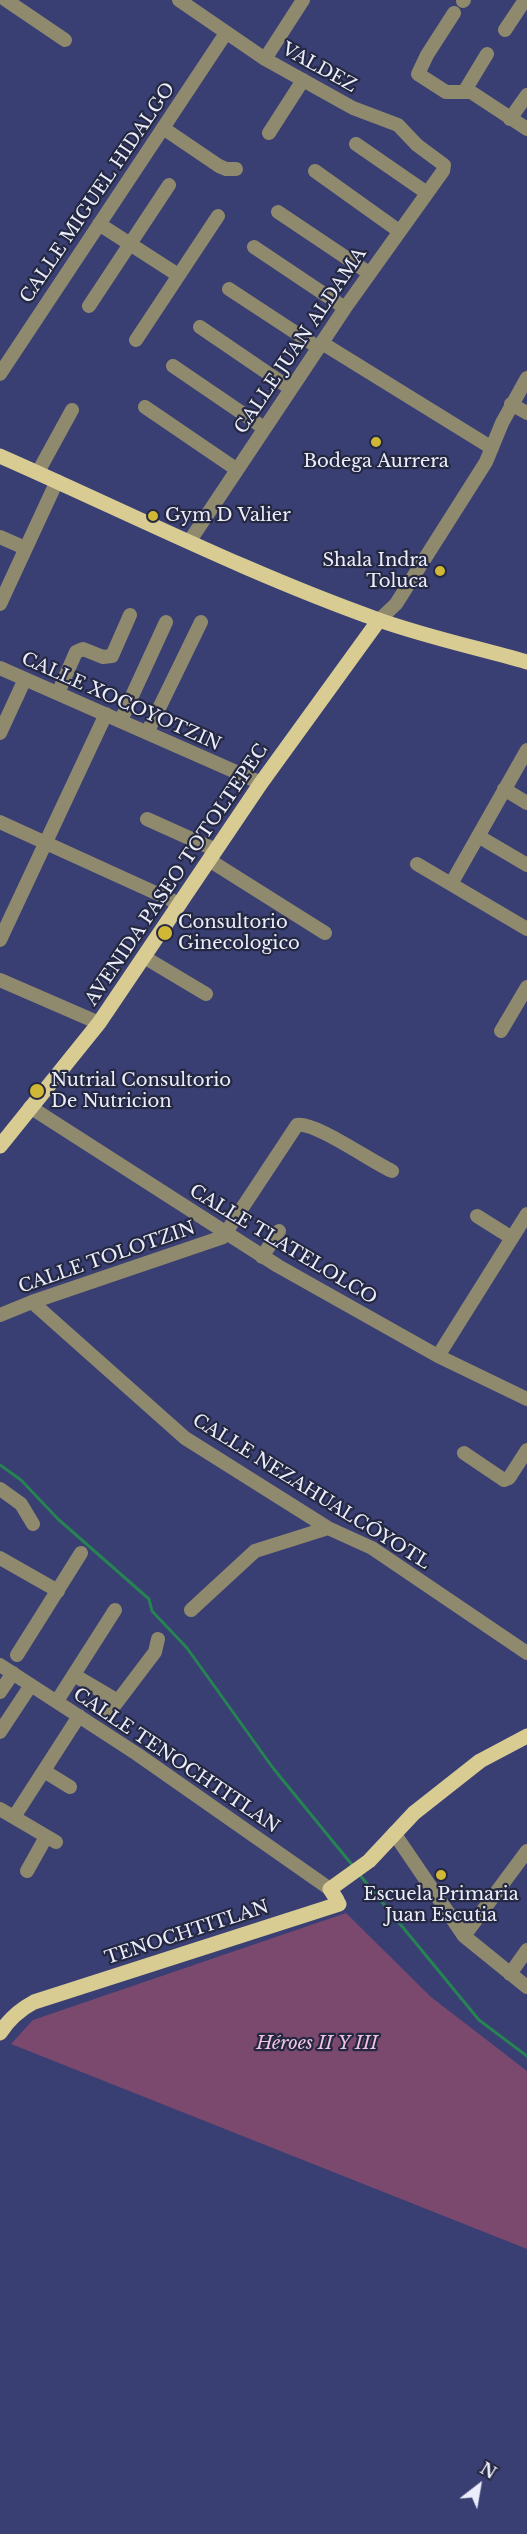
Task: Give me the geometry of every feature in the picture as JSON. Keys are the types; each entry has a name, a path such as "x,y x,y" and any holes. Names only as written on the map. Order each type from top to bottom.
{"main road":[{"path":"0,456 189,542 379,620 438,639 527,662"},
{"name":"AVENIDA PASEO TOTOLTEPEC","path":"0,1146 30,1107 70,1062 99,1023 261,783 379,620"},
{"name":"TENOCHTITLAN","path":"0,2033 15,2014 34,2002 335,1896 414,1813 480,1761 527,1736"}],"street":[{"path":"6,0 65,40"},
{"name":"VALDEZ","path":"179,0 265,59 353,108 398,125 417,145 442,164"},
{"path":"265,59 303,0"},
{"path":"505,30 525,0"},
{"path":"453,13 418,69 419,76 446,92 471,92 527,129"},
{"name":"CALLE MIGUEL HIDALGO","path":"0,374 226,33"},
{"path":"464,92 487,54"},
{"path":"269,134 303,80"},
{"path":"510,119 527,95"},
{"path":"163,128 219,166 236,169"},
{"path":"356,144 427,193"},
{"name":"CALLE JUAN ALDAMA","path":"189,542 345,308 443,171 442,164"},
{"path":"315,171 399,231"},
{"path":"89,306 170,185"},
{"path":"278,212 369,273"},
{"path":"136,340 219,216"},
{"path":"99,224 178,275"},
{"path":"254,247 345,308"},
{"path":"229,289 492,448"},
{"path":"200,327 291,389"},
{"path":"173,366 264,428"},
{"path":"379,620 396,604 486,462 511,404 527,378"},
{"path":"511,404 527,413"},
{"path":"145,407 236,469"},
{"path":"38,472 72,410"},
{"path":"0,604 57,481"},
{"path":"0,537 26,548"},
{"path":"58,693 76,652 83,649 103,657 112,656 130,615"},
{"path":"122,720 166,622"},
{"path":"147,733 201,622"},
{"name":"CALLE XOCOYOTZIN","path":"0,668 261,783"},
{"path":"0,733 25,679"},
{"path":"0,940 106,714"},
{"path":"451,884 527,750"},
{"path":"504,789 527,803"},
{"path":"147,819 212,855 325,933"},
{"path":"0,822 180,904"},
{"path":"478,836 527,865"},
{"path":"417,864 527,929"},
{"path":"144,957 206,994"},
{"path":"0,980 99,1023"},
{"path":"501,1031 527,987"},
{"name":"CALLE TLATELOLCO","path":"30,1107 262,1257 438,1356 527,1399"},
{"path":"226,1234 297,1125 317,1129 392,1171"},
{"path":"477,1216 512,1238"},
{"path":"438,1356 512,1238 525,1223"},
{"path":"262,1257 279,1231"},
{"name":"CALLE TOLOTZIN","path":"0,1315 32,1302 220,1239 226,1234"},
{"name":"CALLE NEZAHUALCÓYOTL","path":"32,1302 185,1438 328,1528 383,1555 527,1653"},
{"path":"464,1453 504,1480 509,1478 527,1450"},
{"path":"0,1489 21,1504 33,1524"},
{"path":"191,1610 255,1551 328,1528"},
{"path":"17,1655 81,1553"},
{"path":"2,1565 58,1591"},
{"path":"57,1701 115,1610"},
{"path":"108,1714 155,1652 158,1639"},
{"name":"CALLE TENOCHTITLAN","path":"0,1665 79,1716 335,1896"},
{"path":"0,1692 13,1673"},
{"path":"74,1675 118,1701"},
{"path":"0,1732 31,1685"},
{"path":"14,1817 79,1716"},
{"path":"44,1771 69,1787"},
{"path":"0,1809 51,1840 27,1870"},
{"path":"394,1833 464,1936 527,1987"},
{"path":"464,1936 527,1851"},
{"path":"510,1974 527,1950"}],"green space":[{"name":"Héroes II Y III","path":"346,1913 431,1997 527,2071 527,2249 11,2044 33,2020"}],"waterway":[{"path":"0,1465 21,1480 58,1519 149,1599 152,1611 187,1648 273,1768 353,1866"},
{"path":"359,1874 479,2020 527,2056"}],"place":[{"name":"Bodega Aurrera","path":"376,442"},
{"name":"Gym D Valier","path":"153,516"},
{"name":"Shala Indra Toluca","path":"440,571"},
{"name":"Consultorio Ginecologico","path":"165,933"},
{"name":"Nutrial Consultorio De Nutricion","path":"37,1091"},
{"name":"Escuela Primaria Juan Escutia","path":"441,1875"}]}
